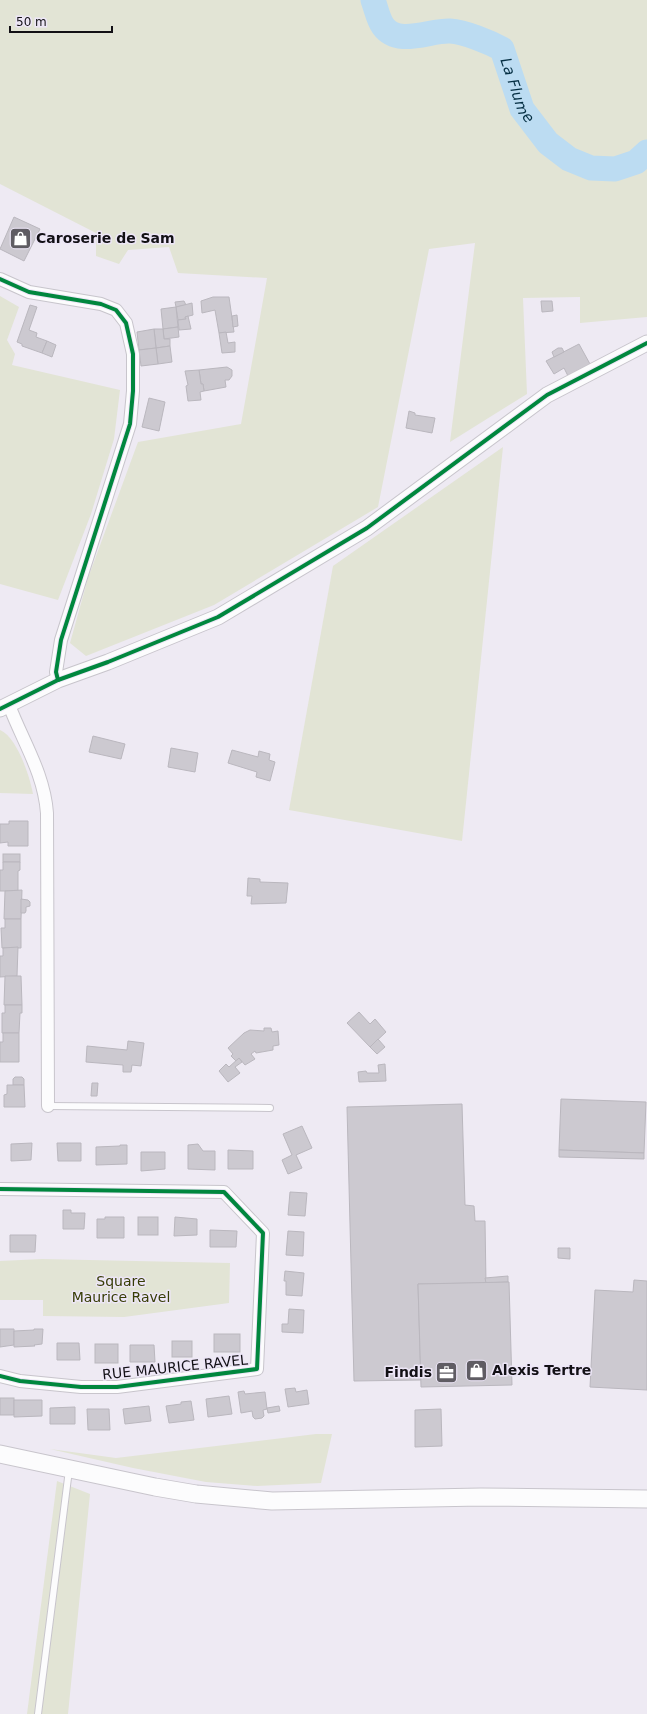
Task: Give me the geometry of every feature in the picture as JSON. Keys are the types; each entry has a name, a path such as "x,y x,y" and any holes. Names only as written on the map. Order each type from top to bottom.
{"main road":[{"path":"0,1454 155,1488 196,1494 272,1501 482,1497 647,1499"}],"street":[{"path":"0,279 29,292 101,304 116,310 126,323 132,354 133,391 130,424 61,640 56,672 58,680"},
{"path":"48,1106 47,813 45,795 38,771 4,707 58,680 108,662 218,617 367,528 548,395 647,343"},
{"name":"RUE MAURICE RAVEL","path":"0,1189 224,1192 263,1232 257,1369 117,1387 75,1386 20,1381 0,1376"}],"lane":[{"path":"48,1106 270,1108"},
{"path":"38,1714 69,1468"}],"green space":[{"path":"0,0 647,0 647,317 580,323 580,297 523,298 527,394 450,442 475,243 429,249 378,507 214,605 86,656 70,643 88,578 138,442 241,424 267,278 178,273 169,247 128,250 119,264 96,256 96,233 0,184"},
{"path":"0,296 19,307 7,340 15,354 12,365 120,390 114,439 91,514 58,600 0,584"},
{"path":"503,447 462,841 289,810 333,566"},
{"path":"0,730 12,741 22,758 33,794 0,793"},
{"name":"Square Maurice Ravel","path":"42,1259 230,1263 229,1303 124,1317 43,1316 43,1300 0,1300 0,1261"},
{"path":"316,1434 332,1434 321,1483 257,1486 206,1482 133,1468 50,1449 116,1458"},
{"path":"57,1481 90,1494 68,1714 27,1714"}],"building":[{"name":"Caroserie de Sam","path":"14,217 40,229 24,261 0,249"},
{"path":"213,297 229,297 234,332 219,333 215,310 202,313 201,301"},
{"path":"184,301 186,305 176,307 175,302"},
{"path":"541,301 552,301 553,311 542,312"},
{"path":"192,303 193,315 185,317 186,319 178,320 176,307"},
{"path":"30,305 37,307 29,330 37,333 36,337 47,341 42,353 22,346 22,344 17,342"},
{"path":"176,307 178,327 163,329 161,309"},
{"path":"237,315 238,326 233,327 232,316"},
{"path":"188,316 191,329 179,330 178,320 186,319 185,317"},
{"path":"178,327 179,337 164,339 163,329"},
{"path":"154,329 163,329 164,339 170,339 170,346 156,348"},
{"path":"154,329 156,348 139,350 137,332"},
{"path":"226,332 228,343 235,342 235,352 222,353 219,333"},
{"path":"47,341 56,345 52,357 42,353"},
{"path":"579,344 590,364 568,376 564,368 554,374 546,361"},
{"path":"170,346 172,362 158,364 156,348"},
{"path":"156,348 158,364 141,366 139,350"},
{"path":"558,348 562,348 564,352 554,357 552,352"},
{"path":"227,367 232,370 232,376 229,380 225,380 226,387 204,391 203,384 201,384 199,370"},
{"path":"199,370 201,384 203,384 204,391 200,392 201,400 188,401 186,386 188,385 185,371"},
{"path":"149,398 165,402 159,431 142,427"},
{"path":"409,411 415,413 415,415 435,418 432,433 406,428"},
{"path":"93,736 125,744 121,759 89,752"},
{"path":"171,748 198,753 195,772 168,767"},
{"path":"232,750 258,757 259,751 270,754 269,760 275,762 270,781 256,777 257,772 228,763"},
{"path":"9,821 28,821 28,846 8,846 8,842 0,843 0,824 9,824"},
{"path":"3,854 20,854 20,862 3,862"},
{"path":"3,862 20,862 20,870 18,871 18,891 0,891 0,870 3,870"},
{"path":"248,878 260,879 260,882 288,883 286,903 251,904 252,896 247,896"},
{"path":"22,890 21,919 4,919 5,891"},
{"path":"21,899 28,900 30,902 30,906 26,907 25,913 21,913"},
{"path":"5,919 21,919 21,948 2,948 1,928 5,928"},
{"path":"18,947 17,976 0,977 0,956 3,956 3,948"},
{"path":"5,976 21,976 22,1005 4,1005"},
{"path":"5,1005 22,1005 19,1033 2,1033 2,1013 5,1013"},
{"path":"359,1012 370,1024 375,1019 386,1032 370,1047 347,1023"},
{"path":"264,1028 271,1028 272,1032 278,1031 279,1045 273,1046 273,1050 256,1053 255,1051 251,1054 255,1059 245,1065 239,1058 236,1061 231,1056 233,1054 228,1048 244,1033 250,1030 264,1031"},
{"path":"3,1033 19,1033 19,1062 0,1062 0,1042 3,1042"},
{"path":"378,1039 385,1047 377,1054 370,1047"},
{"path":"128,1041 144,1043 141,1066 132,1065 131,1072 123,1072 123,1065 86,1062 87,1046 127,1050"},
{"path":"239,1058 242,1062 235,1067 240,1073 228,1082 219,1071 226,1064 229,1067"},
{"path":"385,1064 386,1081 359,1082 358,1072 366,1071 367,1073 379,1073 378,1065"},
{"path":"15,1077 22,1077 24,1079 24,1085 13,1085 13,1079"},
{"path":"92,1083 98,1083 97,1096 91,1096"},
{"path":"7,1085 24,1085 25,1107 4,1107 4,1095 7,1094"},
{"path":"561,1099 646,1102 644,1153 559,1150"},
{"path":"462,1104 465,1205 474,1206 475,1221 485,1221 486,1283 418,1284 421,1380 354,1381 347,1107"},
{"path":"302,1126 312,1148 296,1155 302,1168 288,1174 282,1160 292,1155 283,1134"},
{"path":"32,1143 31,1160 11,1161 11,1144"},
{"path":"57,1143 81,1143 81,1161 58,1161"},
{"path":"198,1144 203,1151 215,1151 215,1170 188,1169 188,1145"},
{"path":"127,1145 127,1164 96,1165 96,1147"},
{"path":"228,1150 253,1151 253,1169 228,1169"},
{"path":"559,1150 644,1153 644,1159 559,1157"},
{"path":"141,1152 165,1152 165,1169 141,1171"},
{"path":"290,1192 307,1193 305,1216 288,1215"},
{"path":"63,1210 71,1210 71,1213 85,1213 84,1229 63,1229"},
{"path":"105,1217 124,1217 124,1238 97,1238 97,1219 105,1219"},
{"path":"138,1217 158,1217 158,1235 138,1235"},
{"path":"175,1217 197,1219 197,1235 174,1236"},
{"path":"210,1230 237,1231 236,1247 210,1247"},
{"path":"288,1231 304,1232 303,1256 286,1255"},
{"path":"10,1235 36,1235 35,1252 10,1252"},
{"path":"558,1248 570,1248 570,1259 558,1258"},
{"path":"285,1271 304,1273 302,1296 286,1295 286,1281 284,1281"},
{"path":"508,1276 508,1282 486,1283 485,1278"},
{"path":"634,1280 647,1281 647,1390 590,1387 595,1290 633,1292"},
{"path":"509,1282 512,1385 421,1387 418,1284"},
{"path":"289,1309 304,1310 303,1333 282,1332 282,1324 288,1324"},
{"path":"0,1329 14,1329 14,1345 0,1347"},
{"path":"43,1329 42,1344 34,1345 35,1346 14,1347 14,1331"},
{"path":"214,1334 240,1334 240,1352 214,1352"},
{"path":"172,1341 192,1341 192,1357 172,1357"},
{"path":"57,1343 79,1343 80,1360 57,1360"},
{"path":"95,1344 118,1344 118,1363 95,1363"},
{"path":"130,1345 154,1345 155,1362 130,1362"},
{"path":"295,1388 296,1392 307,1390 309,1404 288,1407 285,1389"},
{"path":"244,1391 245,1394 265,1392 267,1409 263,1410 264,1416 262,1418 255,1419 252,1411 241,1413 238,1392"},
{"path":"229,1396 232,1414 208,1417 206,1399"},
{"path":"0,1398 14,1398 14,1415 0,1415"},
{"path":"14,1400 42,1400 42,1416 14,1417"},
{"path":"191,1401 194,1420 169,1423 166,1406"},
{"path":"149,1406 151,1421 125,1424 123,1409"},
{"path":"279,1406 280,1411 268,1413 267,1408"},
{"path":"75,1407 75,1424 50,1424 50,1408"},
{"path":"87,1409 109,1409 110,1430 88,1430"},
{"path":"441,1409 442,1446 415,1447 415,1410"}],"waterway":[{"name":"La Flume","path":"373,0 381,23 389,32 397,36 406,37 450,31 463,33 502,49 522,109 548,143 569,159 591,168 615,169 636,162 647,152"}],"cycle path":[{"path":"0,279 29,292 101,304 116,310 126,323 133,354 133,391 130,424 61,640 56,672 58,680"},
{"path":"0,709 58,680 108,662 218,617 367,528 547,395 647,343"},
{"path":"0,1189 224,1192 263,1233 257,1369 117,1387 81,1387 20,1381 0,1376"}],"place":[{"name":"Caroserie de Sam","path":"20,238"},
{"name":"Alexis Tertre","path":"477,1370"},
{"name":"Findis","path":"447,1372"}]}
